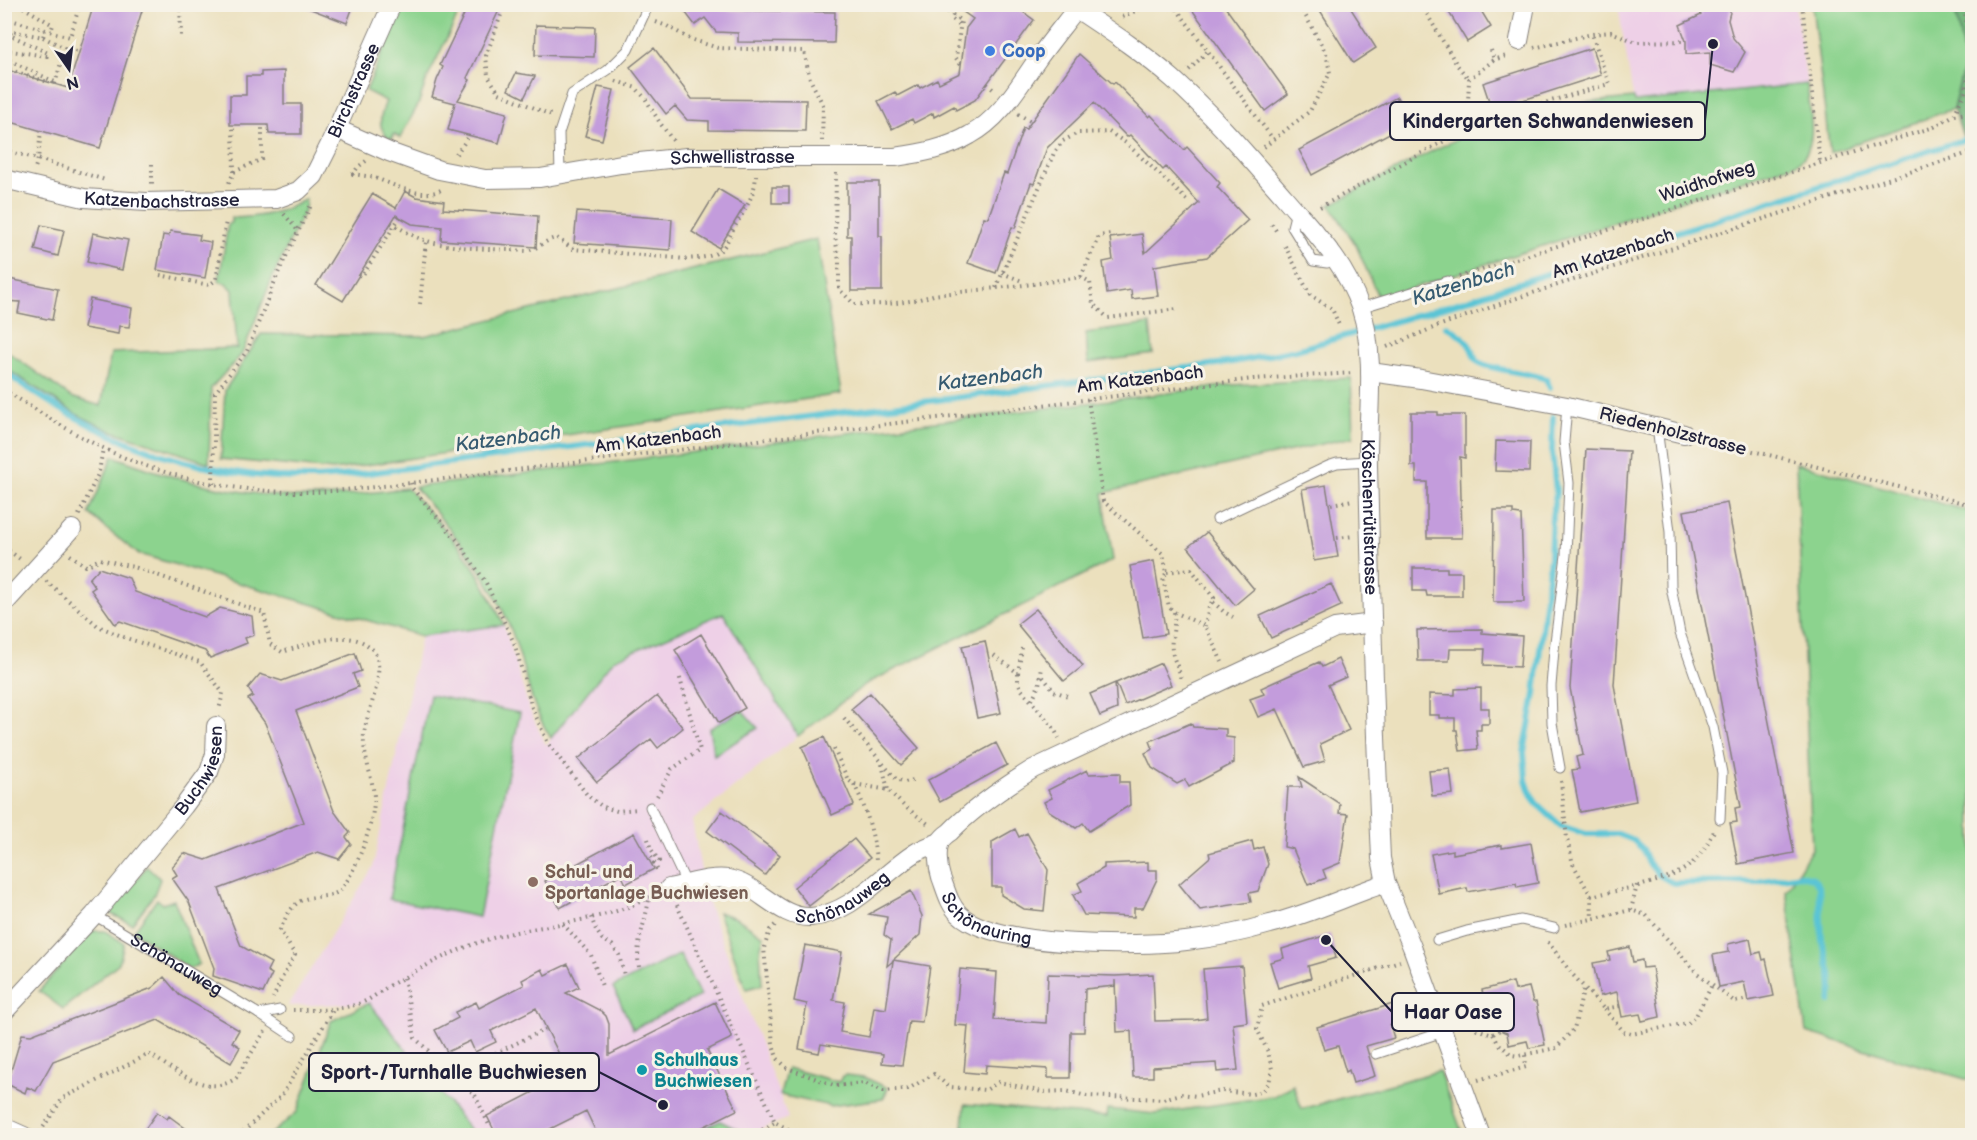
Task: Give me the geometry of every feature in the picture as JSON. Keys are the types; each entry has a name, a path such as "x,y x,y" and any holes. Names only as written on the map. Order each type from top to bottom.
{"street":[{"name":"Birchstrasse","path":"314,176 392,4"},
{"path":"1521,48 1524,4"},
{"name":"Schwellistrasse","path":"337,129 389,152 439,170 485,179 540,178 621,164 687,157 895,157 925,153 972,135 990,121 1004,106 1073,7"},
{"name":"Köschenrütistrasse","path":"1073,7 1118,37 1172,78 1208,113 1326,243 1336,258 1361,312 1368,343 1370,372 1368,462 1380,849 1386,883 1481,1136"},
{"name":"Katzenbachstrasse","path":"4,179 84,198 146,202 276,199 298,191 314,176"},
{"name":"Riedenholzstrasse","path":"1370,372 1567,406 1684,434"},
{"path":"4,604 72,529"},
{"path":"937,835 1015,780 1067,752 1335,628 1373,623"},
{"name":"Buchwiesen","path":"4,1012 94,915 184,806 209,772 215,754 216,726"},
{"name":"Schönauring","path":"937,835 940,873 950,900 960,914 979,926 998,932 1072,942 1145,944 1227,935 1272,924 1386,883"},
{"name":"Schönauweg","path":"674,888 726,878 738,881 787,912 808,917 828,914 848,904 937,835"},
{"path":"4,1127 32,1134"}],"lane":[{"path":"560,174 559,133 572,94 601,75 628,50 648,4"},
{"path":"1361,312 1448,280"},
{"path":"1560,768 1552,723 1551,686 1566,555 1569,483 1564,442 1567,406"},
{"path":"1657,427 1670,532 1671,587 1680,633 1713,727 1722,773 1720,819"},
{"path":"1217,519 1328,466 1337,463 1368,462"},
{"path":"650,807 674,888"},
{"name":"Schönauweg","path":"94,915 292,1036"},
{"path":"1437,940 1467,931 1521,920 1554,928"},
{"path":"259,1014 278,1010"},
{"path":"1376,1054 1443,1032"}],"path":[{"path":"18,4 53,25 51,32"},
{"path":"4,18 70,37 80,4"},
{"path":"180,4 181,36"},
{"path":"505,4 486,56 488,76 498,93 563,120"},
{"path":"938,4 961,21 956,58 961,65"},
{"path":"1120,18 1151,4"},
{"path":"1173,4 1273,139"},
{"path":"1264,147 1310,111 1330,73 1326,54 1299,4"},
{"path":"1421,4 1457,65 1469,79 1467,129"},
{"path":"1802,4 1820,163"},
{"path":"1954,115 1965,92 1971,63 1964,4"},
{"path":"641,21 651,21 667,26 690,39 718,48 804,51 810,79 823,105 822,145"},
{"path":"43,37 45,30"},
{"path":"4,31 43,37 77,51"},
{"path":"1469,79 1494,60 1521,48 1592,34 1611,32 1636,42 1686,41"},
{"path":"4,50 47,56 48,53 10,35 11,33"},
{"path":"1320,207 1467,129 1494,118 1609,84 1592,34"},
{"path":"55,84 65,48"},
{"path":"1491,50 1494,60"},
{"path":"1189,70 1207,52"},
{"path":"4,57 55,84"},
{"path":"4,68 55,84"},
{"path":"601,75 636,88 673,140 675,148"},
{"path":"1015,112 1032,122"},
{"name":"Waidhofweg","path":"1448,280 1916,134 1954,115 1972,112"},
{"path":"229,187 229,181 234,172 233,128"},
{"path":"234,172 262,159 262,128"},
{"path":"38,159 41,130"},
{"path":"996,288 1054,153 1063,141 1078,133 1109,132 1126,143 1190,203"},
{"path":"452,160 470,135"},
{"path":"1058,137 1063,141"},
{"path":"4,150 106,180"},
{"name":"Am Katzenbach","path":"4,390 103,448 146,466 213,484 292,492 411,483 1253,379 1370,372 1389,345 1438,326 1514,299 1972,152"},
{"path":"370,157 353,174 430,193 439,191"},
{"path":"152,164 152,186"},
{"path":"393,224 412,236 426,241 527,251 538,249 550,239 557,238 573,249 686,259 712,256 726,244 747,208 755,187 756,169"},
{"path":"836,169 835,236 839,261 839,289 854,304 881,305 918,300 933,295 1081,277 1090,282 1093,304 1108,318 1177,309"},
{"path":"213,484 215,393 247,351 279,271 314,199"},
{"path":"283,214 299,232"},
{"path":"359,275 362,276 383,238 400,217"},
{"path":"160,275 209,285 216,280 226,221"},
{"path":"1272,224 1310,296 1332,309 1339,325"},
{"path":"1081,277 1099,236 1110,234"},
{"path":"420,304 426,241"},
{"path":"1002,273 1022,281"},
{"path":"1088,399 1103,501 1162,554 1167,572"},
{"name":"Riedenholzstrasse","path":"1684,434 1972,505"},
{"path":"72,529 99,472 103,448"},
{"path":"411,483 412,488 458,541 486,583 514,645 532,708 548,743 588,796 603,807 617,811 639,809 642,819"},
{"path":"1331,504 1357,500"},
{"path":"1337,538 1358,535"},
{"path":"57,546 86,566 100,559 137,568 264,613 270,644 282,652 339,637 370,647 376,656 379,667 376,687 363,736 374,799 366,840 342,890 325,897 304,899 289,911 280,930 295,955 272,1000 278,1010 333,1010 362,1003 404,978 482,941 525,929 562,924 615,912 674,888"},
{"path":"1205,626 1174,612 1169,607 1163,578 1167,572 1191,569 1214,598 1209,607 1205,626 1224,667"},
{"name":"Buchwiesen","path":"34,571 98,626 126,638 200,662 223,693 216,726"},
{"path":"1213,602 1233,617"},
{"path":"1174,612 1176,623 1172,651 1181,674 1181,688"},
{"path":"1022,648 1018,681 1053,727 1067,752"},
{"path":"994,655 1018,673"},
{"path":"1032,700 1042,676 1042,668"},
{"path":"650,807 672,769 700,750 679,675"},
{"path":"1042,676 1054,691 1068,696"},
{"path":"844,718 896,779 905,782 913,780"},
{"path":"834,749 848,780 854,784 888,790"},
{"path":"882,761 888,790 937,835"},
{"path":"1560,768 1567,839 1573,864 1591,896 1592,918"},
{"path":"854,784 863,801 873,837 876,871"},
{"path":"1591,896 1674,875 1690,865 1705,849 1720,819"},
{"path":"645,829 650,849 659,861 654,863"},
{"path":"651,857 659,873 655,875 674,888 776,1122 801,1136"},
{"path":"1631,910 1637,885"},
{"path":"639,967 638,945 647,916 649,898"},
{"path":"1554,928 1631,910 1646,915 1697,973 1735,1002 1748,999"},
{"path":"787,912 770,930 764,948 773,1044 777,1058 787,1068 836,1086 864,1083 884,1091 908,1089 934,1074 949,1087 986,1090 999,1082 1042,1092 1066,1091 1087,1096 1163,1099 1180,1094 1196,1096 1222,1091 1252,1094 1261,1092 1269,1083 1272,1069 1268,1052 1257,1029 1262,1006 1401,961"},
{"path":"591,917 602,939 612,945 619,954 624,975"},
{"path":"1532,923 1624,1032 1630,1034 1688,1023 1696,1016 1712,985"},
{"path":"562,924 591,955 602,986"},
{"path":"404,978 415,1038 475,1095 490,1126"},
{"path":"1448,996 1477,1029 1493,1034 1505,1051 1512,1055 1525,1055 1556,1048 1566,1040 1575,1029 1584,987"},
{"path":"1604,1009 1620,1006"},
{"path":"239,1136 282,1095 333,1010"},
{"path":"32,1134 63,1098 149,1054 192,1080 208,1086 230,1083 236,1078 271,1022"},
{"path":"452,1074 546,1029"},
{"path":"1493,1034 1502,1029"},
{"path":"1463,1084 1526,1067 1525,1055"},
{"path":"752,1136 776,1122"}],"shaded area":[{"path":"1618,5 1795,5 1807,84 1634,102"},
{"name":"Schul- und Sportanlage Buchwiesen","path":"724,613 798,736 692,821 706,897 788,1118 750,1134 720,1121 689,1135 474,1135 369,1003 288,1006 373,867 421,636 504,625 530,711 546,745 613,660"}],"green space":[{"path":"402,5 463,5 426,81 418,105 400,138 394,134 391,140 381,127 382,112 386,101 366,91"},
{"path":"1812,5 1954,5 1965,62 1953,109 1830,153"},
{"path":"1954,5 1972,5 1972,133 1963,136 1953,109 1965,62"},
{"path":"1807,84 1812,126 1811,137 1805,156 1798,163 1379,299 1356,245 1330,205 1435,149 1490,126 1547,108 1634,98 1635,102"},
{"path":"306,199 305,209 271,281 242,354 211,388 209,463 109,430 76,414 5,368 5,350 71,397 101,406 111,353 237,348 233,290 227,284 219,281 228,224 231,223 231,218 270,214"},
{"path":"817,239 841,394 333,470 221,459 225,390 261,334 424,336"},
{"path":"1150,324 1153,354 1088,363 1086,333"},
{"path":"1351,378 1353,437 1103,493 1113,560 866,684 798,736 723,613 613,660 551,738 537,712 510,627 491,588 456,537 415,487 1232,385"},
{"path":"113,456 185,480 260,494 323,497 407,488 464,553 485,585 504,625 421,636 139,554 89,513"},
{"path":"1796,463 1972,512 1972,1081 1806,1032 1786,891 1812,849"},
{"path":"430,695 520,713 479,917 389,899"},
{"path":"742,710 758,728 714,755 709,729"},
{"path":"147,866 160,879 154,895 132,924 111,914 112,909"},
{"path":"157,899 163,904 174,900 199,964 190,969 134,931"},
{"path":"718,912 738,919 764,936 760,950 762,985 746,989"},
{"path":"92,931 105,931 124,943 119,963 63,1009 39,991"},
{"path":"680,954 700,996 633,1029 613,987"},
{"path":"369,1003 474,1135 270,1135 297,1112 331,1021"},
{"path":"787,1068 839,1082 845,1075 864,1077 888,1088 883,1099 830,1106 780,1095"},
{"path":"1439,1071 1463,1135 962,1135 965,1104 1107,1117 1108,1109 1155,1114 1274,1096 1293,1085 1302,1109"},
{"path":"720,1121 749,1135 689,1135"}],"building":[{"path":"94,4 144,4 100,148 4,120 4,69 68,88"},
{"path":"303,4 354,4 347,23 303,6"},
{"path":"469,4 502,4 467,78 470,80 458,100 507,113 499,143 448,130 455,103 432,97 443,67 440,65"},
{"path":"679,4 723,4 719,7 721,10 835,12 834,43 738,42 738,33 716,32 705,18 695,25"},
{"path":"952,4 1012,4 1034,20 975,100 956,110 954,106 934,117 933,113 914,123 912,119 892,129 878,101 895,92 897,96 918,85 920,88 937,79 939,83 960,73 966,28 973,19"},
{"path":"1188,4 1223,4 1288,94 1265,111"},
{"path":"1316,4 1348,4 1376,48 1353,63"},
{"path":"1444,4 1477,4 1491,27 1467,42"},
{"path":"1697,4 1732,4 1728,20 1733,38 1745,52 1734,72 1710,65 1710,52 1686,54 1686,41 1680,25 1701,15"},
{"path":"536,25 595,27 594,57 535,55"},
{"path":"654,48 692,99 806,100 805,131 709,130 709,121 687,120 675,106 666,114 630,67"},
{"path":"1592,48 1601,75 1492,110 1483,83"},
{"path":"1079,54 1113,84 1115,82 1184,150 1187,147 1220,183 1217,187 1248,220 1207,257 1154,266 1158,296 1132,299 1131,290 1107,294 1103,262 1113,260 1110,238 1142,234 1145,253 1199,203 1166,167 1163,170 1130,135 1127,137 1094,103 1047,148 1034,184 1031,183 1015,228 1012,227 996,273 968,263 984,217 988,218 1004,173 1007,174 1023,128 1026,129"},
{"path":"284,71 284,104 301,104 301,134 269,134 268,125 230,125 230,95 246,95 246,76 261,76 261,72"},
{"path":"516,73 535,76 524,98 508,90"},
{"path":"598,87 614,90 602,140 585,136"},
{"path":"1397,97 1410,122 1312,175 1299,150"},
{"path":"847,182 879,182 882,291 851,291 851,236 847,236"},
{"path":"772,187 789,187 789,203 772,203"},
{"path":"718,189 745,205 719,248 692,232"},
{"path":"405,191 416,197 444,201 443,209 538,216 536,247 441,240 442,227 412,224 396,215 343,301 316,285 372,194 396,208"},
{"path":"577,212 672,219 670,250 574,243"},
{"path":"41,225 64,230 58,256 35,250"},
{"path":"170,231 200,235 199,240 211,242 205,278 157,270 163,235 169,236"},
{"path":"93,233 128,240 122,270 87,262"},
{"path":"4,278 58,289 52,320 18,313 20,302 4,301"},
{"path":"90,299 132,308 129,327 119,326 118,334 84,328"},
{"path":"1411,412 1465,415 1465,458 1460,457 1462,538 1427,538 1427,482 1416,482 1416,466 1411,466"},
{"path":"1496,441 1530,442 1529,472 1495,471"},
{"path":"1586,449 1629,451 1614,685 1636,801 1580,812 1572,770 1579,769 1576,757 1583,755 1570,688"},
{"path":"1326,485 1338,557 1314,561 1302,489"},
{"path":"1727,503 1794,853 1738,864 1730,823 1737,822 1735,808 1741,807 1684,511"},
{"path":"1494,510 1513,510 1513,514 1521,515 1524,602 1493,602"},
{"path":"1207,532 1254,589 1235,605 1188,547"},
{"path":"1154,561 1166,634 1143,638 1130,566"},
{"path":"99,568 129,578 135,592 205,617 220,608 252,616 254,635 245,638 247,643 210,658 205,651 120,621 115,624 91,590 95,587 89,579"},
{"path":"1413,568 1447,568 1447,572 1462,572 1462,596 1427,596 1426,591 1413,591"},
{"path":"1331,584 1341,606 1271,638 1260,616"},
{"path":"1036,609 1083,666 1064,681 1017,624"},
{"path":"1482,629 1482,633 1522,636 1520,667 1484,665 1485,649 1450,649 1449,661 1418,661 1417,630"},
{"path":"701,634 745,708 719,723 675,650"},
{"path":"985,641 1001,713 977,718 962,646"},
{"path":"355,653 361,671 353,674 358,687 296,711 334,811 350,833 346,837 351,844 339,859 318,852 219,889 241,946 271,963 267,971 272,974 263,993 213,976 214,968 189,902 172,878 177,875 172,867 184,853 206,860 304,822 265,723 248,699 253,696 248,688 260,674 282,681"},
{"path":"1338,659 1346,677 1328,685 1349,730 1320,744 1325,761 1304,767 1277,709 1258,717 1250,699 1264,694 1261,688 1319,662 1322,667"},
{"path":"1161,663 1171,685 1125,705 1116,683"},
{"path":"1115,683 1117,709 1100,716 1090,694"},
{"path":"1481,688 1481,708 1489,708 1489,724 1481,724 1481,730 1476,730 1478,749 1460,751 1455,718 1439,718 1439,715 1429,715 1429,694 1455,695 1455,689"},
{"path":"870,693 919,748 901,765 851,709"},
{"path":"657,696 683,728 658,748 651,739 597,782 578,759"},
{"path":"1191,723 1193,727 1226,729 1226,737 1234,738 1234,763 1189,787 1185,780 1177,784 1152,768 1145,753 1153,749 1150,741"},
{"path":"824,737 854,805 832,815 802,747"},
{"path":"996,743 1007,765 940,802 928,780"},
{"path":"1450,769 1453,794 1432,796 1429,771"},
{"path":"1087,770 1089,774 1120,773 1120,782 1129,782 1130,805 1089,831 1083,823 1076,828 1049,811 1044,802 1052,798 1048,790"},
{"path":"1299,777 1340,804 1339,813 1348,814 1340,863 1323,870 1326,878 1308,885 1293,849 1284,847 1288,787 1302,787"},
{"path":"722,811 780,855 765,875 707,831"},
{"path":"1015,829 1019,837 1027,833 1048,870 1044,911 1024,909 1001,895 1001,887 992,887 992,842"},
{"path":"634,833 654,869 626,884 621,874 560,908 545,881"},
{"path":"854,839 870,858 809,906 794,887"},
{"path":"1252,841 1254,850 1263,847 1268,864 1258,891 1249,893 1251,902 1200,910 1179,884 1210,857 1209,853"},
{"path":"1531,843 1538,883 1517,887 1516,883 1468,892 1467,888 1439,894 1431,854 1453,850 1453,854 1502,845 1502,848"},
{"path":"1148,862 1148,870 1157,870 1157,879 1143,908 1134,908 1134,917 1084,915 1073,895 1082,891 1078,883 1104,868 1104,864"},
{"path":"911,891 922,916 920,935 893,960 930,966 922,1022 909,1021 902,1065 882,1063 883,1054 821,1044 819,1053 799,1049 807,1004 794,1001 805,945 842,952 833,1000 845,1002 840,1032 869,1037 874,1007 886,1009 893,961 887,966 891,940 884,935 887,917 869,914"},
{"path":"1330,934 1336,958 1308,966 1311,978 1278,988 1270,962 1284,958 1282,949"},
{"path":"1750,939 1753,954 1761,952 1763,960 1766,959 1774,996 1748,1001 1744,982 1719,987 1713,955 1729,952 1728,944"},
{"path":"1630,947 1633,962 1642,960 1643,968 1652,967 1660,1017 1642,1021 1640,1014 1622,1017 1617,992 1600,996 1593,963 1610,960 1608,952"},
{"name":"Schulhaus Buchwiesen","path":"568,964 579,987 566,993 601,1011 606,1016 609,1024 609,1055 715,1002 732,1038 707,1050 737,1110 685,1136 598,1136 586,1111 536,1136 497,1136 487,1116 569,1074 536,1008 491,1031 496,1042 475,1052 470,1041 447,1052 435,1030 458,1018 455,1012 476,1002 479,1008 524,985 522,980 542,969 545,975"},
{"path":"1242,966 1247,1022 1233,1024 1238,1070 1217,1072 1216,1063 1153,1067 1153,1077 1133,1077 1131,1031 1117,1032 1115,980 1115,986 1085,989 1084,1032 1071,1032 1070,1078 1048,1078 1048,1069 986,1065 985,1074 964,1072 968,1026 955,1025 960,969 997,972 994,1020 1046,1023 1048,974 1115,976 1153,974 1155,1021 1195,1020 1207,1018 1203,969"},
{"path":"164,977 179,995 239,1030 232,1042 240,1047 231,1063 158,1020 53,1061 36,1091 27,1087 25,1093 7,1084 22,1034 31,1035 152,988"},
{"path":"1513,982 1515,990 1529,987 1533,1002 1536,1002 1545,1045 1529,1048 1527,1041 1509,1045 1507,1033 1502,1031 1499,1019 1488,1021 1482,990"},
{"path":"1393,1004 1398,1022 1390,1025 1394,1038 1366,1046 1375,1076 1353,1083 1349,1070 1346,1072 1338,1046 1324,1050 1317,1027"},
{"path":"157,1112 167,1119 169,1116 196,1136 140,1136"}],"waterway":[{"name":"Katzenbach","path":"4,372 94,427 122,440 182,461 244,474 275,477 317,478 356,475 1233,362 1296,350 1448,306 1972,137"},
{"path":"1446,326 1463,338 1471,348 1476,360 1482,364 1546,379 1550,388"},
{"path":"1553,417 1552,451 1556,492 1535,694 1524,752 1526,780 1530,792 1536,803 1561,826 1586,834 1618,834 1633,840 1643,849 1648,862 1659,875 1673,883 1757,882 1800,875 1813,878 1819,886 1822,940 1831,974 1830,1002"}],"place":[{"name":"Kindergarten Schwandenwiesen","path":"1713,44"},
{"name":"Coop","path":"990,51"},
{"name":"Schul- und Sportanlage Buchwiesen","path":"533,882"},
{"name":"Haar Oase","path":"1326,940"},
{"name":"Schulhaus Buchwiesen","path":"642,1070"},
{"name":"Sport-/Turnhalle Buchwiesen","path":"663,1105"}]}
